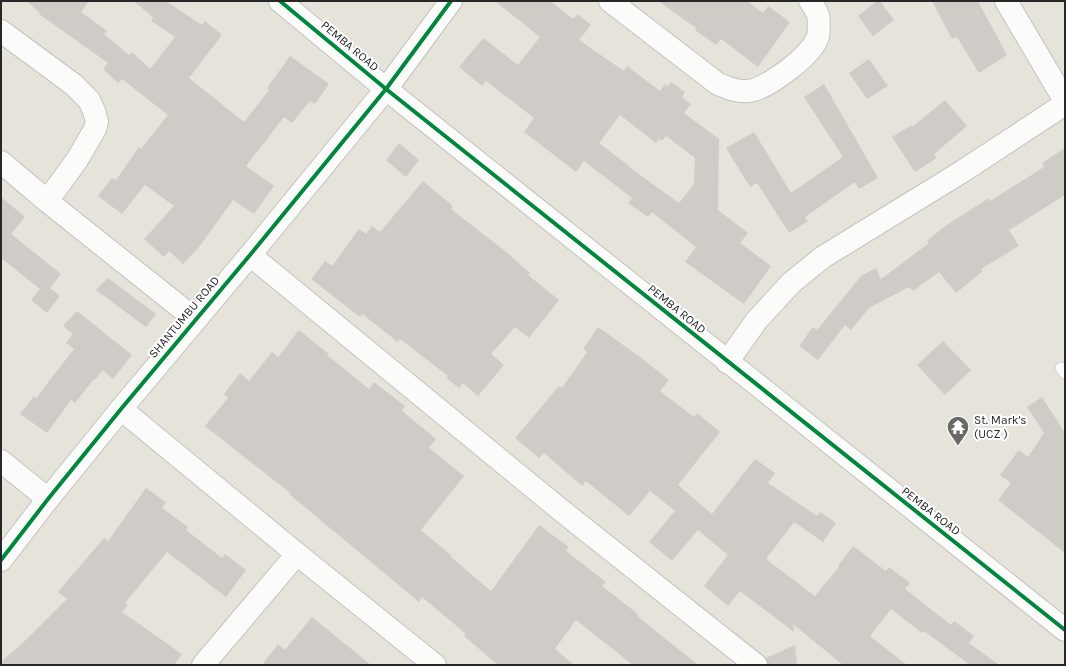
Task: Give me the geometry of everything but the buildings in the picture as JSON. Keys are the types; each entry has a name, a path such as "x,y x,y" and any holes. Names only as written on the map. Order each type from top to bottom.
{"street":[{"name":"PEMBA ROAD","path":"280,1 386,89 1065,630"},
{"name":"SHANTUMBU ROAD","path":"1,560 121,409 386,89 451,1"},
{"path":"610,1 718,84 736,91 749,91 764,86 790,69 809,52 818,36 818,15 810,1"},
{"path":"1006,1 1065,101"},
{"path":"1,31 74,85 89,100 94,111 96,122 95,129 77,160 47,201"},
{"path":"727,362 762,315 792,283 823,257 963,171 1065,104"},
{"path":"1,162 47,201 195,319"},
{"path":"250,255 556,506 756,665"},
{"path":"121,409 435,665"},
{"path":"1,461 48,499"},
{"path":"203,665 297,554"}],"cycle path":[{"path":"280,1 386,89 1065,630"},
{"path":"1,560 121,409 386,89 451,1"}],"place":[{"name":"St. Mark's (UCZ )","path":"958,446"}]}
